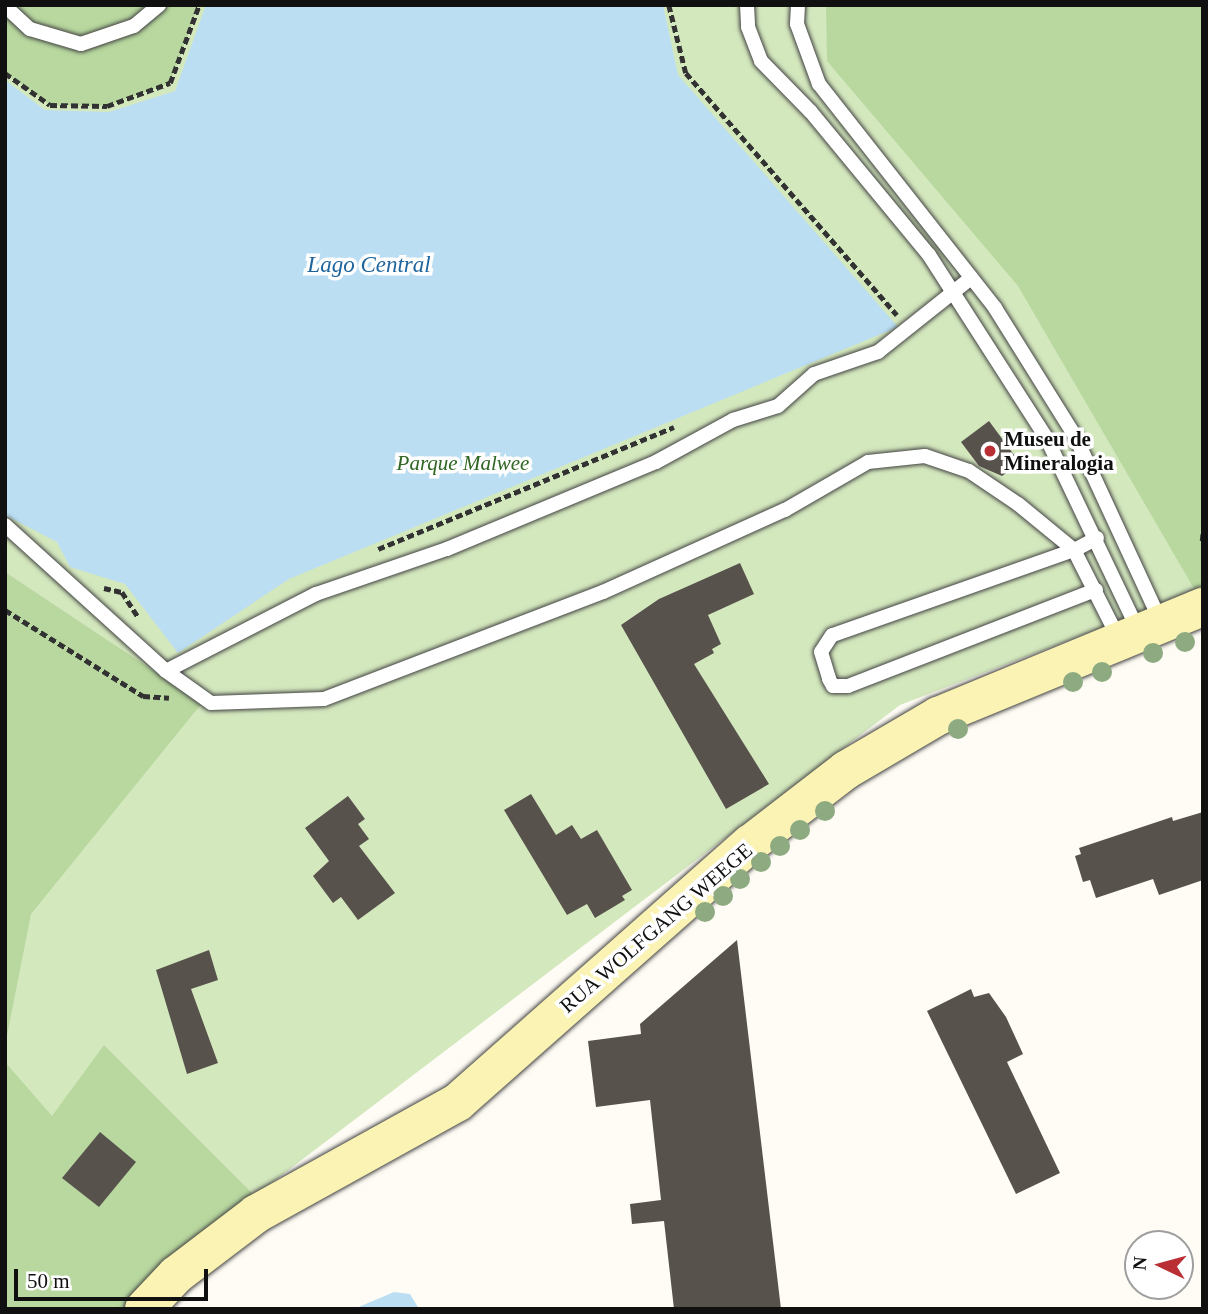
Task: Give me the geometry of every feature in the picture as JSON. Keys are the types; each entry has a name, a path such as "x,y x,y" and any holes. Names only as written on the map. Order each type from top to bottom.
{"street":[{"name":"RUA WOLFGANG WEEGE","path":"144,1309 176,1275 256,1214 458,1102 750,844 846,770 938,716 1139,630 1203,607"}],"lane":[{"path":"5,6 30,29 81,44 134,26 159,5"},
{"path":"747,5 748,27 761,61 811,112 929,255 1046,439 1097,538 1139,630"},
{"path":"798,5 797,24 818,84 971,278 1075,436 1139,630"},
{"path":"166,671 316,594 447,550 656,462 733,420 778,406 814,374 878,352 910,330 971,278"},
{"path":"5,525 166,671 211,703 324,699 603,592 785,510 867,462 925,456 969,471 1018,503 1074,550 1096,590 1139,630"},
{"path":"1096,590 848,686 833,686 821,652 832,635 1074,550 1097,538"}],"path":[{"path":"5,72 50,105 107,106 170,83 199,5"},
{"path":"669,5 686,73 910,330"},
{"path":"367,554 677,426"},
{"path":"1202,541 1203,532"},
{"path":"95,585 122,593 142,622"},
{"path":"5,610 143,696 211,703"}],"green space":[{"name":"Parque Malwee","path":"5,5 1203,5 1203,589 900,705 195,1241 5,1309"},
{"path":"5,5 199,5 170,83 107,106 50,105 5,73"},
{"path":"826,5 1203,5 1203,589 1196,592 1018,286 827,61"},
{"path":"5,572 202,703 31,914 5,1046"},
{"path":"104,1045 277,1218 150,1309 5,1309 5,1062 52,1116"}],"water":[{"name":"Lago Central","path":"206,5 663,5 678,75 898,327 289,579 178,653 125,584 70,567 57,542 5,515 5,80 45,110 109,112 175,91"},
{"path":"394,1292 410,1294 419,1309 354,1309"}],"building":[{"name":"Museu de Mineralogia","path":"989,421 1020,463 1002,476 979,466 961,442"},
{"path":"740,563 754,594 708,615 721,644 712,649 714,653 694,664 769,784 726,809 621,625 659,599"},
{"path":"531,794 556,835 572,825 581,839 597,830 632,890 622,896 625,900 595,918 587,904 567,915 504,810"},
{"path":"348,796 365,819 358,824 369,839 359,846 395,893 358,920 341,897 333,903 313,876 329,861 305,828"},
{"path":"1203,812 1203,880 1159,895 1153,879 1096,898 1090,880 1083,882 1075,856 1081,854 1079,848 1172,817 1173,821"},
{"path":"737,940 781,1309 674,1309 664,1221 632,1224 630,1204 661,1200 650,1100 596,1107 588,1041 641,1034 640,1024"},
{"path":"209,950 218,980 191,989 218,1063 187,1074 156,970"},
{"path":"971,989 974,997 989,993 1006,1017 1023,1054 1007,1062 1060,1173 1016,1194 927,1011"},
{"path":"100,1132 136,1162 99,1207 62,1178"}],"place":[{"name":"Museu de Mineralogia","path":"990,451"}]}
